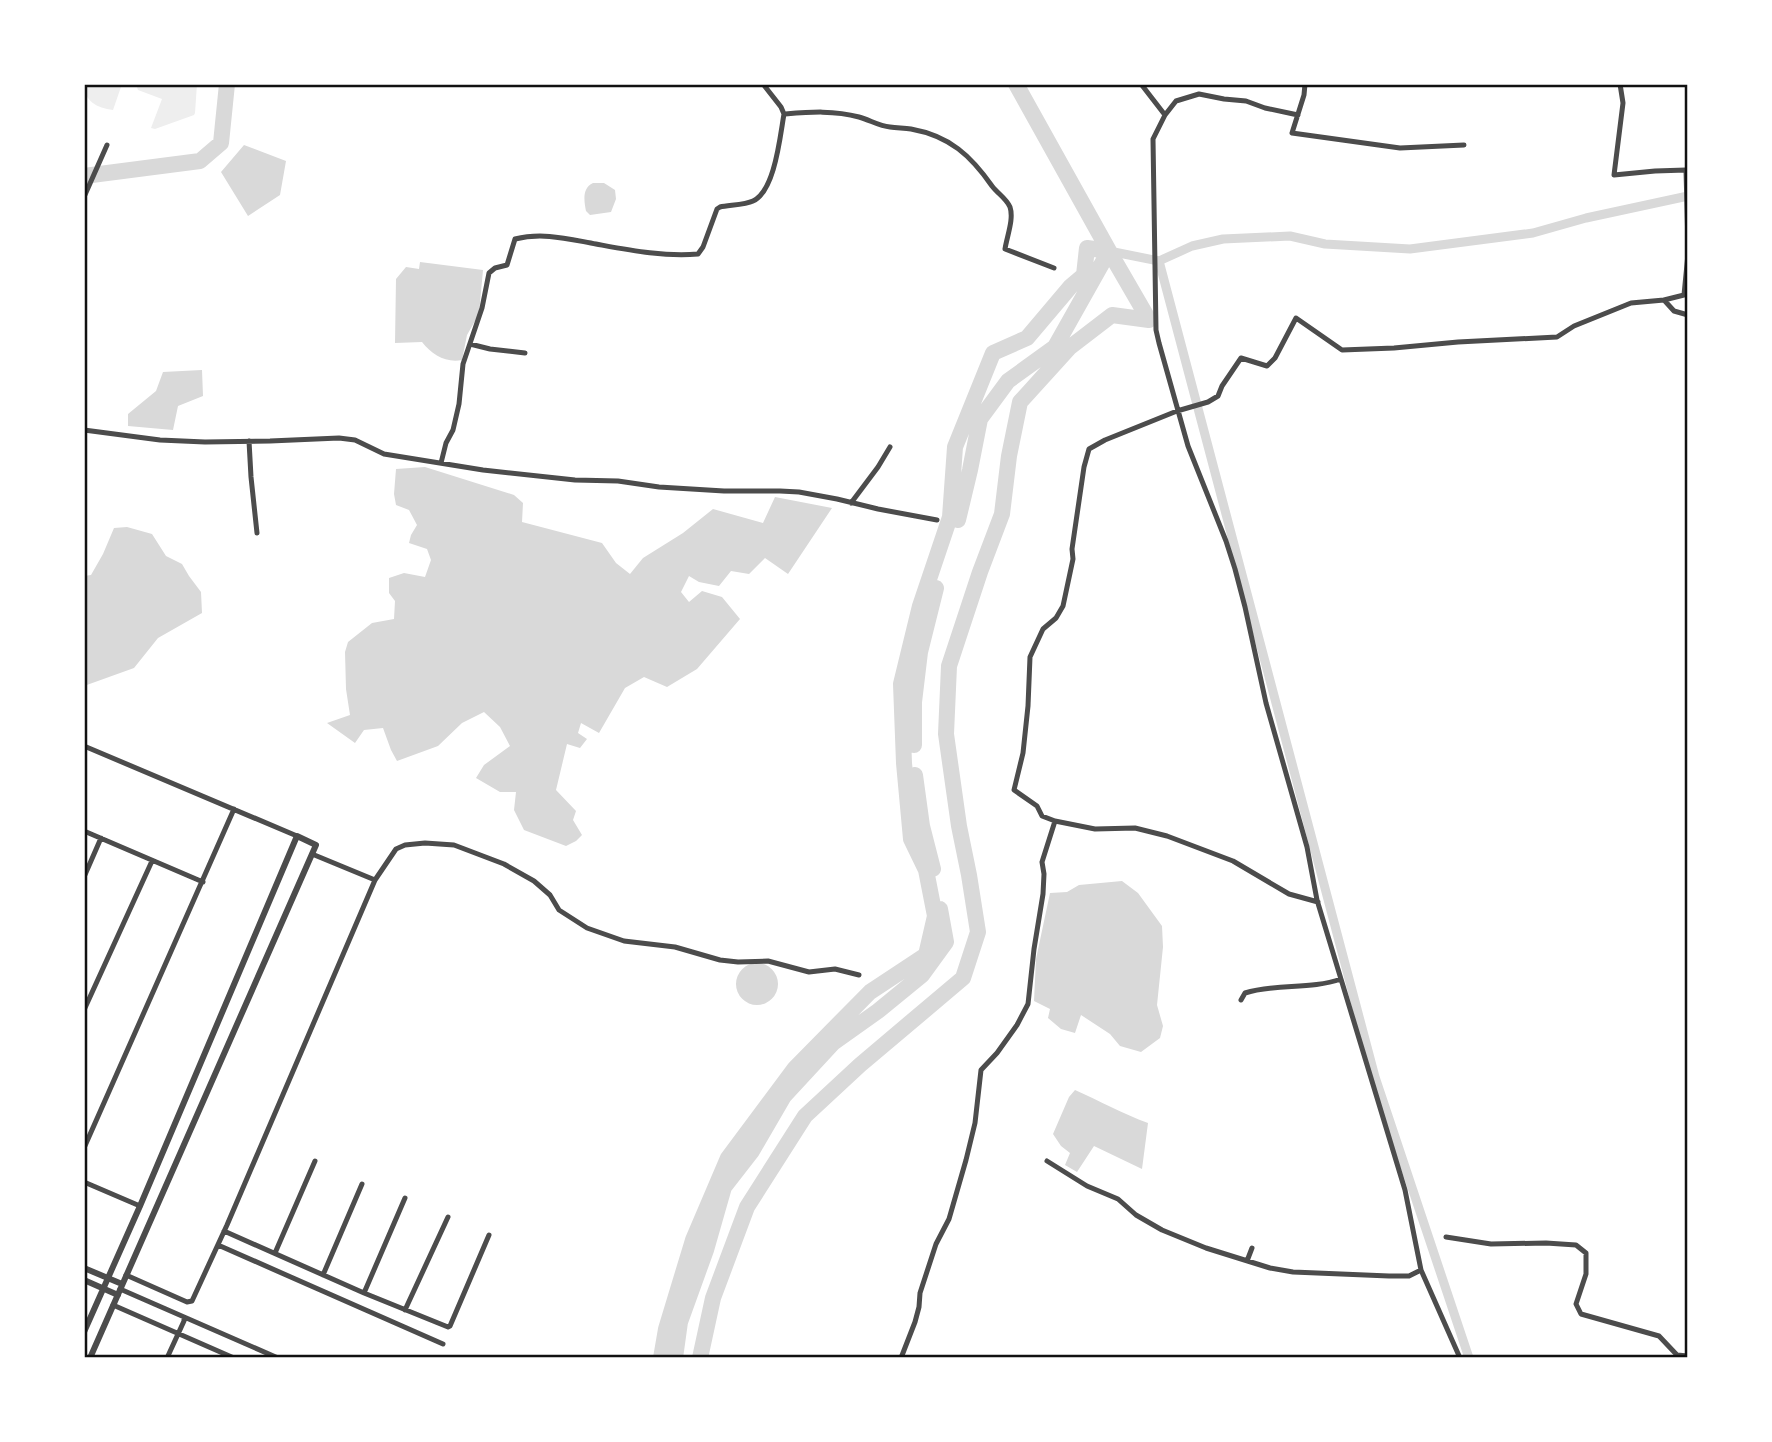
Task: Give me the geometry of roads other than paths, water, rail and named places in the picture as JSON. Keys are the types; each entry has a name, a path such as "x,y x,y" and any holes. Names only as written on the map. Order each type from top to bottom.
{"street":[{"path":"441,463 446,443 453,430 463,364 482,308 489,273 495,268 507,265 514,242 518,238 534,236 559,237 642,252 698,254 717,209 720,206 753,201 771,178 784,114 763,84"},
{"path":"1141,84 1165,115"},
{"path":"1305,84 1292,133 1401,148 1464,145"},
{"path":"1620,84 1623,103 1615,175 1687,169 1688,245"},
{"path":"1298,116 1246,100 1224,99 1199,93 1175,101 1165,115 1153,139 1156,330 1188,446 1235,569 1266,703 1307,847 1318,902 1405,1190 1421,1270 1460,1358"},
{"path":"784,114 816,111 842,113 888,127 927,133 952,143 988,178 1011,209 1005,249 1054,268"},
{"path":"85,194 107,145"},
{"path":"1318,902 1289,894 1233,861 1167,836 1135,828 1095,829 1055,821 1042,816 1037,806 1014,790 1023,753 1030,657 1043,629 1056,618 1063,606 1073,559 1072,549 1089,449 1177,411 1208,402 1218,396 1241,358 1267,366 1275,358 1296,318 1342,350 1557,337 1574,326 1631,303 1685,295 1688,254"},
{"path":"1664,300 1674,311 1688,315"},
{"path":"470,344 525,353"},
{"path":"84,430 160,440 205,442 339,438 355,440 384,454 483,470 659,487 799,492 937,520"},
{"path":"249,441 257,533"},
{"path":"850,503 890,447"},
{"path":"84,746 316,845 90,1358"},
{"path":"84,1148 234,809"},
{"path":"901,1358 915,1322 920,1293 936,1244 949,1219 967,1160 981,1070 1004,1044 1028,1004 1043,894 1042,862 1055,821"},
{"path":"84,831 203,882"},
{"path":"84,1332 297,836"},
{"path":"84,877 101,838"},
{"path":"126,1275 190,1303 218,1245 376,880 396,849 405,845 454,845 504,864 534,881 550,895 559,910 587,928 624,941 676,947 720,960 768,961 809,972 835,969 859,975"},
{"path":"312,854 376,880"},
{"path":"84,1010 152,860"},
{"path":"1241,1000 1245,993 1257,989 1309,986 1341,979"},
{"path":"275,1253 315,1161"},
{"path":"1047,1161 1087,1186 1118,1199 1136,1215 1162,1230 1206,1248 1270,1268 1293,1272 1409,1276 1421,1270"},
{"path":"84,1182 140,1206"},
{"path":"323,1275 362,1184"},
{"path":"364,1293 405,1198"},
{"path":"405,1310 448,1217"},
{"path":"224,1231 445,1327 450,1326 489,1235"},
{"path":"1446,1237 1491,1244 1576,1245 1586,1253 1587,1274 1576,1304 1581,1314 1659,1336 1677,1354 1688,1356"},
{"path":"218,1245 443,1344"},
{"path":"1247,1261 1252,1248"},
{"path":"84,1268 108,1278 120,1289 278,1358"},
{"path":"84,1280 103,1289 120,1289"},
{"path":"113,1305 229,1357"},
{"path":"167,1358 184,1318"}],"waterway":[{"path":"84,176 200,161 221,143 227,84"},
{"path":"958,520 980,419 1008,381 1055,347 1109,251 1016,84"},
{"path":"1109,251 1159,261 1192,246 1223,239 1290,236 1325,244 1410,249 1533,233 1586,218 1688,196"},
{"path":"661,1358 666,1329 693,1240 728,1158 795,1068 870,992 926,955 935,916 926,870 911,839 901,684 920,606 950,517 955,447 993,353 1027,338 1071,286 1084,275 1087,248 1109,251 1149,320 1112,315 1069,348 1020,402 1009,456 1002,514 949,666 946,734 978,932 963,978 860,1065 805,1116 747,1207 713,1298 700,1358"},
{"path":"1159,261 1375,1077 1469,1358"},
{"path":"914,745 914,702 920,652 936,588"},
{"path":"915,775 922,826 933,869"},
{"path":"675,1358 680,1322 706,1250 724,1187 752,1151 784,1096 833,1043 922,975 946,942 940,909"}]}
